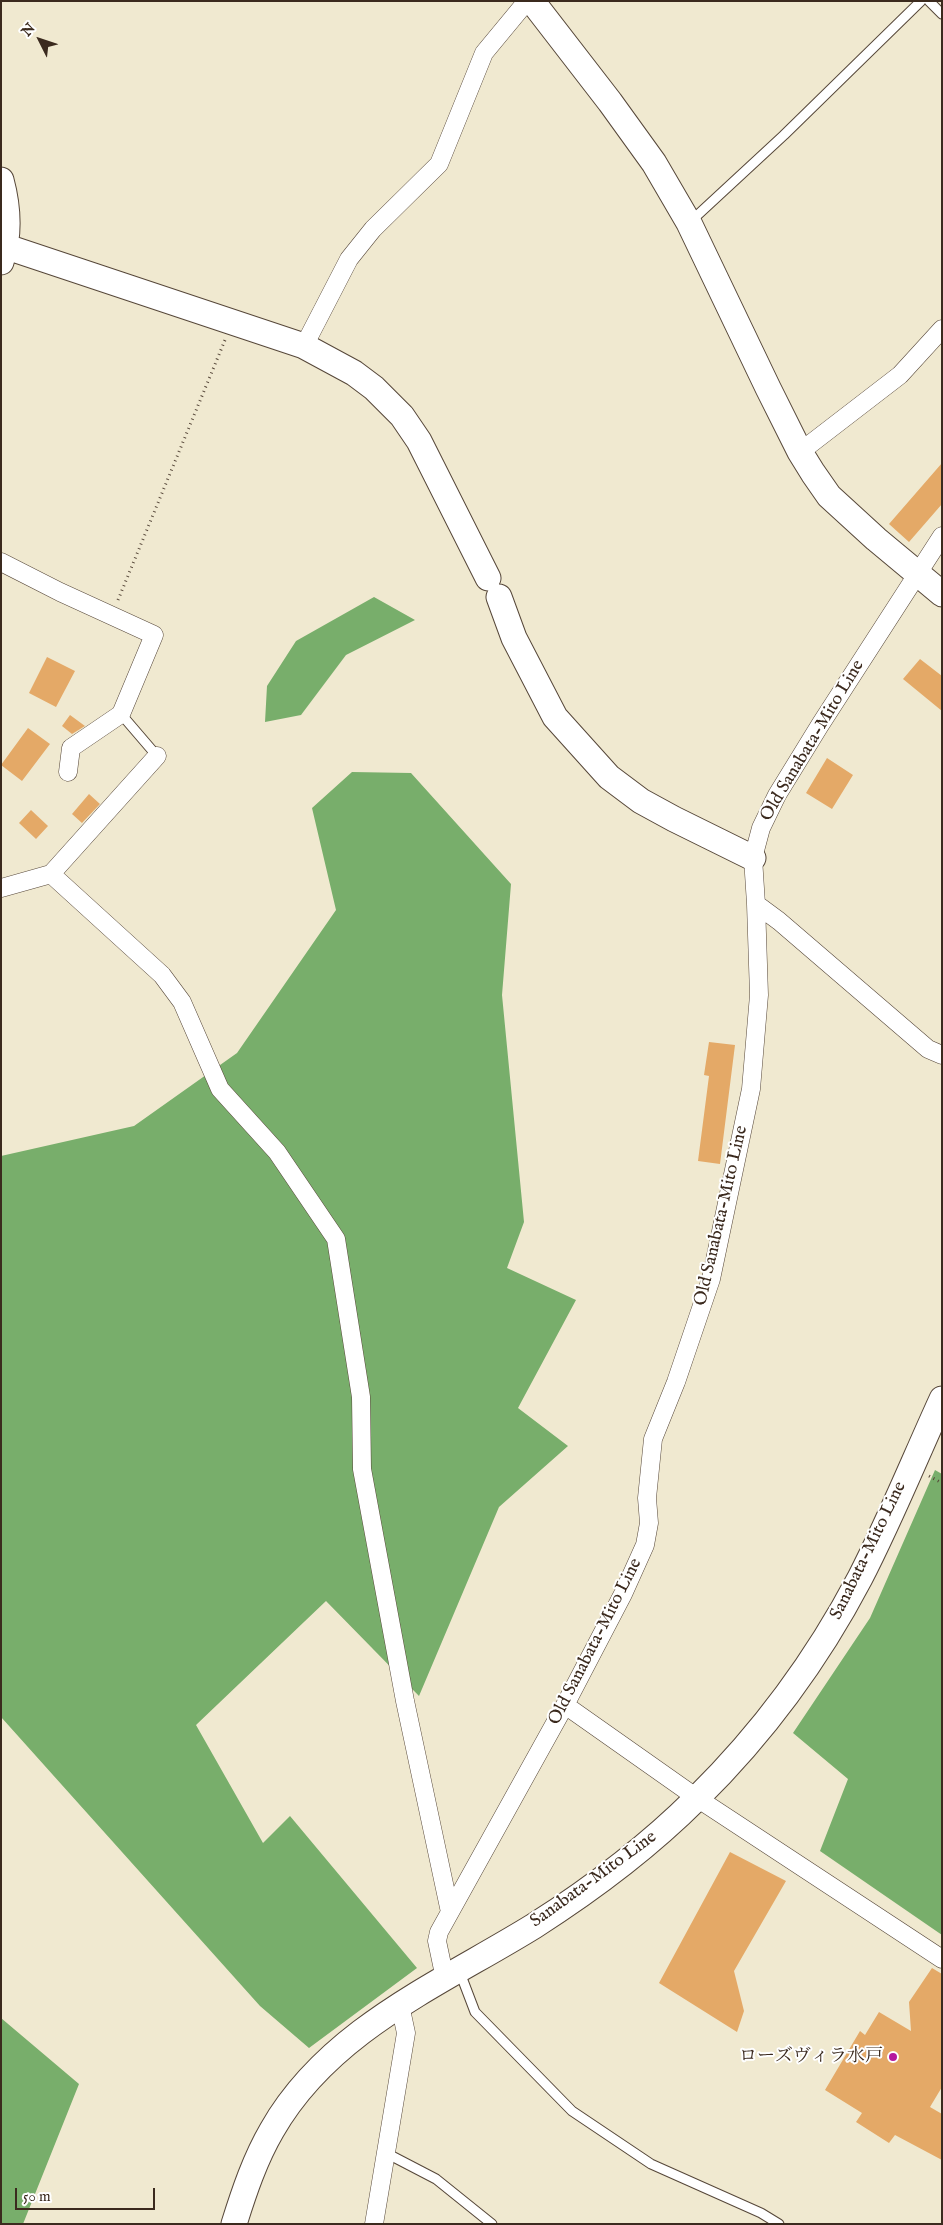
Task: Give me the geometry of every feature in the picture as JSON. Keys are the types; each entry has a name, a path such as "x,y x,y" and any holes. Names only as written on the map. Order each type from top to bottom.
{"street":[{"path":"304,346 349,259 373,229 439,164 484,54 527,1"},
{"path":"532,1 610,102 654,163 689,223 800,452 829,496 942,594"},
{"path":"1,180 7,202 4,254 233,322 304,346 354,374 374,388 402,416 419,441 494,588 514,638 555,717 609,777 641,801 665,815 753,858"},
{"path":"800,452 900,376 942,330"},
{"name":"Old Sanabata-Mito Line","path":"452,1974 437,1941 439,1932 565,1705 623,1594 645,1545 649,1523 647,1498 653,1439 676,1382 711,1279 751,1089 759,994 753,858 761,828 777,795 942,536"},
{"path":"1,562 60,592 154,635 121,714 71,748 68,772"},
{"path":"1,888 51,874 157,756"},
{"path":"51,874 162,975 182,1002 220,1089 277,1152 336,1239 362,1397 362,1469 405,1701 450,1912"},
{"path":"756,904 928,1049 942,1055"},
{"name":"Sanabata-Mito Line","path":"234,2224 260,2153 285,2109 326,2061 353,2037 400,2005 534,1925 622,1864 697,1798 771,1715 804,1670 836,1620 860,1576 942,1399"},
{"path":"565,1705 697,1798 942,1959"},
{"path":"374,2224 406,2033 400,2005"}],"lane":[{"path":"689,223 784,135 922,1"},
{"path":"929,1 942,14"},
{"path":"121,714 157,756"},
{"path":"452,1974 475,2012 572,2111 652,2164 761,2213 779,2224"},
{"path":"386,2153 436,2179 492,2224"}],"path":[{"path":"112,615 233,322"}],"green space":[{"path":"374,597 415,620 346,655 301,715 265,722 267,686 296,641"},
{"path":"352,772 411,773 511,884 502,995 524,1222 507,1268 576,1300 518,1408 568,1446 499,1507 419,1696 326,1601 196,1725 263,1843 290,1816 417,1968 309,2048 260,2006 1,1717 1,1156 134,1126 237,1053 336,910 312,808"},
{"path":"935,1470 942,1474 942,1935 820,1851 848,1779 793,1733 870,1618"},
{"path":"1,2018 79,2084 23,2224 1,2224"}],"building":[{"path":"942,463 942,504 909,542 889,524"},
{"path":"47,657 75,671 56,707 29,693"},
{"path":"920,659 942,676 942,711 903,679"},
{"path":"70,715 85,726 72,734 62,726"},
{"path":"28,728 50,744 22,781 1,765"},
{"path":"827,758 853,775 832,809 806,793"},
{"path":"89,794 100,804 82,823 72,814"},
{"path":"31,810 48,826 36,839 19,823"},
{"path":"709,1042 735,1045 720,1164 698,1161 709,1076 704,1075"},
{"path":"730,1852 786,1881 734,1971 744,2011 737,2032 659,1983"},
{"name":"ローズヴィラ水戸","path":"932,1968 942,1974 942,2087 930,2107 942,2114 942,2160 895,2135 889,2143 856,2122 862,2113 825,2090 860,2031 865,2035 879,2012 911,2031 909,2002"}],"place":[{"name":"ローズヴィラ水戸","path":"893,2057"}]}
